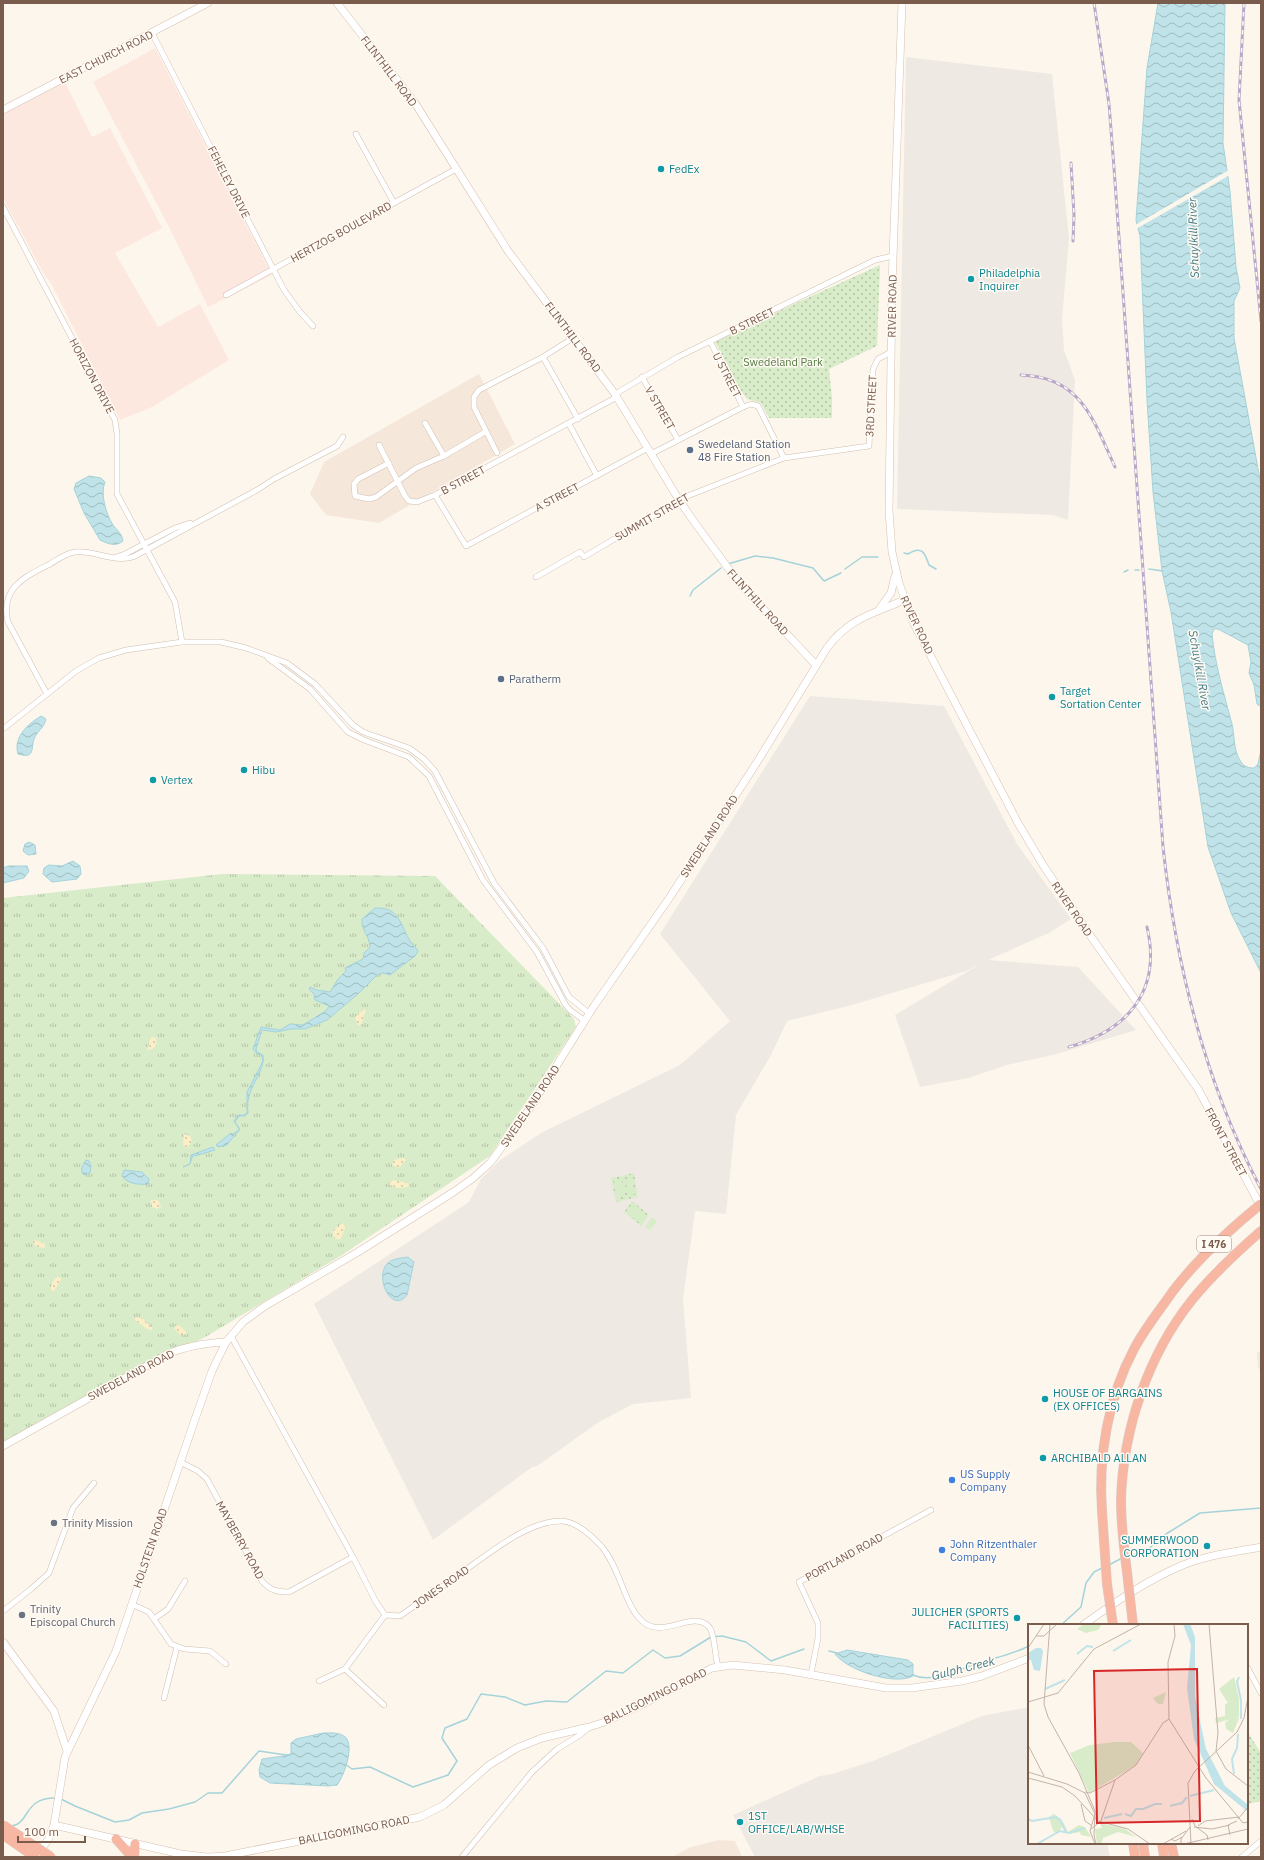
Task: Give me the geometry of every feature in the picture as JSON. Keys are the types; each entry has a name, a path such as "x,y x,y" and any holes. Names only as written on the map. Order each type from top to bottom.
{"highway":[{"name":"I 476","path":"1113,1624 1106,1570 1100,1471 1113,1400 1134,1349 1173,1291 1194,1265 1218,1240 1261,1204"},
{"name":"I 476","path":"1133,1624 1125,1558 1121,1500 1128,1442 1145,1383 1160,1350 1192,1300 1221,1268 1261,1231"},
{"path":"3,1825 51,1857"},
{"path":"3,1834 35,1857"},
{"path":"116,1839 133,1857"},
{"path":"133,1857 135,1844"},
{"path":"1133,1844 1135,1857"},
{"path":"1143,1844 1145,1857"},
{"path":"1162,1844 1164,1857"},
{"path":"1171,1844 1174,1857"}],"main road":[{"name":"EAST CHURCH ROAD","path":"3,110 208,3"},
{"name":"FLINTHILL ROAD","path":"337,3 415,103 508,251 616,395 679,500 739,583 816,665"},
{"name":"RIVER ROAD","path":"902,3 893,256 889,521 896,572 904,600 914,624 999,788 1035,852 1092,938 1190,1079"},
{"path":"878,610 891,593 896,572"},
{"name":"SWEDELAND ROAD","path":"3,1446 168,1354 181,1349 226,1342 243,1322 265,1306 376,1241 456,1190 482,1170 498,1153 526,1114 585,1021 759,760 827,648 841,632 859,618 904,600"},
{"name":"FRONT STREET","path":"1190,1079 1211,1112 1261,1207"},
{"name":"HOLSTEIN ROAD","path":"35,1857 48,1840 54,1825 58,1807 61,1775 67,1751 116,1652 131,1604 212,1371 226,1342"},
{"path":"1084,1624 1125,1596 1184,1565 1210,1557 1261,1547"},
{"path":"3,1642 54,1711 67,1751"},
{"name":"BALLIGOMINGO ROAD","path":"54,1825 181,1854 208,1857 225,1856 420,1817 444,1805 489,1765 506,1754 534,1740 589,1727 641,1705 705,1671 718,1666 733,1665 811,1674 886,1688 912,1688 962,1681 982,1676 1028,1658"}],"street":[{"name":"FEHELEY DRIVE","path":"152,33 290,300 313,326"},
{"path":"356,134 394,204"},
{"name":"HERTZOG BOULEVARD","path":"226,295 456,169"},
{"name":"HORIZON DRIVE","path":"3,207 115,420 117,434 117,494 148,549 175,602 182,642"},
{"name":"B STREET","path":"398,482 409,501 417,502 435,495 578,419 616,395 642,376 875,260 893,256"},
{"path":"497,453 485,432 474,407 474,397 479,390 543,357 573,338"},
{"name":"U STREET","path":"710,341 743,407 751,404 758,406 784,458"},
{"name":"3RD STREET","path":"869,446 873,368 880,357 891,352"},
{"path":"543,357 578,419"},
{"name":"V STREET","path":"642,376 678,440"},
{"name":"A STREET","path":"435,495 466,546 597,476 650,451 678,440 743,407"},
{"path":"425,423 444,456"},
{"path":"569,424 597,476"},
{"path":"389,463 358,479 354,484 355,496 368,499 376,497 416,468 444,456 485,432"},
{"path":"48,694 8,622 6,605 9,594 22,578 73,552 131,558 257,490 274,478 336,446 343,437"},
{"path":"379,445 398,482"},
{"name":"SUMMIT STREET","path":"536,577 580,552 584,557 679,500 784,458 869,446"},
{"path":"115,557 125,554 176,528 199,521"},
{"path":"3,730 76,671 99,658 126,650 182,642 221,642 287,663 308,677 353,725 363,732 409,748 430,765 446,788 494,883 543,948 569,997 590,1014"},
{"path":"262,654 310,689 348,732 364,740 409,757 424,771 439,792 483,880 537,952 565,1004 570,1010 585,1021"},
{"path":"231,1336 354,1558 376,1602 385,1615 345,1669 319,1681"},
{"name":"MAYBERRY ROAD","path":"180,1462 198,1471 207,1479 262,1581 269,1589 279,1592 289,1592 354,1558"},
{"path":"3,1611 49,1573 73,1508 94,1483"},
{"name":"PORTLAND ROAD","path":"811,1674 818,1638 818,1623 799,1582 931,1510"},
{"name":"JONES ROAD","path":"385,1615 400,1616 513,1537 551,1522 563,1521 572,1523 579,1527 602,1547 615,1567 634,1610 640,1619 653,1627 660,1628 697,1622 704,1623 712,1632 718,1666"},
{"path":"154,1618 168,1609 185,1581"},
{"path":"131,1604 149,1612 166,1637 177,1647 210,1651 219,1656 226,1664"},
{"path":"164,1698 177,1647"},
{"path":"345,1669 384,1705"},
{"path":"1248,1669 1261,1693"},
{"path":"462,1857 532,1772 557,1749 580,1735 589,1727"},
{"path":"1242,1857 1261,1841"}],"shaded area":[{"path":"155,48 272,275 208,307 171,231 93,82"},
{"path":"906,57 1052,74 1069,239 1062,319 1064,350 1075,380 1068,520 1053,515 897,509"},
{"path":"65,82 92,137 110,128 162,228 115,253 158,327 200,304 229,360 152,407 120,420 51,283 45,276 3,198 3,114"},
{"path":"479,374 515,444 379,523 326,515 310,494 324,462"},
{"path":"810,696 944,706 1017,844 1071,919 1049,933 988,960 1078,967 1136,1030 1057,1054 1007,1065 968,1078 920,1087 895,1015 980,964 966,971 852,1005 787,1021 771,1055 736,1115 726,1214 695,1211 683,1299 691,1398 633,1404 599,1422 537,1466 532,1467 433,1540 314,1304 469,1202 481,1179 499,1161 541,1133 680,1065 730,1021 660,934"},
{"path":"1261,1350 1261,1372 1258,1367 1257,1353"},
{"path":"1028,1707 1028,1844 1107,1844 1110,1857 755,1857 733,1815 820,1776 832,1774 873,1761 982,1716"},
{"path":"719,1840 735,1841 742,1857 672,1857 691,1847"}],"green space":[{"name":"Swedeland Park","path":"880,265 877,346 829,369 832,398 832,418 769,418 761,403 747,399 738,387 715,342"},
{"path":"222,874 435,876 574,1019 576,1027 490,1156 342,1255 207,1336 3,1444 3,898"},
{"path":"634,1173 638,1197 616,1202 611,1178"},
{"path":"632,1178 635,1194 628,1195 625,1179"},
{"path":"622,1180 625,1196 617,1197 614,1181"},
{"path":"632,1201 649,1215 641,1226 624,1212"},
{"path":"632,1204 648,1216 641,1224 626,1212"},
{"path":"652,1217 657,1221 650,1230 645,1227"},
{"path":"1248,1733 1261,1753 1261,1801 1248,1804"}],"sand":[{"path":"364,1009 366,1011 362,1023 358,1026 355,1017"},
{"path":"151,1037 156,1038 156,1045 152,1049 147,1050"},
{"path":"184,1134 190,1136 192,1141 187,1148 183,1146"},
{"path":"404,1158 406,1160 399,1168 392,1165 394,1160"},
{"path":"393,1180 408,1183 409,1186 401,1188 394,1187 389,1184"},
{"path":"151,1200 157,1200 160,1204 158,1207 161,1205 162,1206 157,1209 152,1207"},
{"path":"342,1223 346,1226 341,1239 335,1239 333,1236 333,1231"},
{"path":"34,1240 44,1243 44,1248 37,1247 33,1243"},
{"path":"57,1277 61,1278 61,1280 54,1291 51,1291 50,1289 53,1281"},
{"path":"137,1317 143,1319 152,1327 152,1330 147,1329 134,1319"},
{"path":"179,1325 186,1332 186,1334 181,1335 174,1329 175,1326"}],"water":[{"name":"Schuylkill River","path":"1158,3 1225,3 1223,143 1230,191 1236,267 1240,288 1234,301 1234,338 1261,485 1261,707 1257,704 1254,685 1249,673 1251,662 1248,645 1218,629 1214,629 1212,634 1213,646 1232,724 1235,748 1238,757 1242,764 1254,768 1258,764 1261,750 1261,973 1231,913 1208,847 1171,612 1162,571 1153,492 1147,400 1140,236 1136,220 1147,68"},
{"path":"89,476 101,478 105,482 103,492 104,504 110,520 122,536 123,541 118,544 106,543 100,540 84,513 74,489 76,483"},
{"path":"41,716 46,719 34,739 31,753 28,755 18,754 18,742 23,732 31,723"},
{"path":"29,842 35,845 36,854 28,855 23,851 25,844"},
{"path":"73,861 80,866 81,874 77,879 52,882 43,874 44,868 49,865 62,866"},
{"path":"8,866 27,866 29,871 24,878 3,883 3,868"},
{"path":"375,908 389,910 397,916 411,942 418,951 415,956 390,975 383,973 377,975 359,993 327,1020 305,1029 291,1029 276,1032 262,1030 256,1049 257,1052 261,1054 257,1054 253,1049 261,1027 280,1030 290,1024 303,1025 327,1010 329,1006 315,1000 314,994 309,989 310,987 317,990 330,992 338,979 346,971 345,968 363,959 364,953 370,947 370,943 363,927 362,919"},
{"path":"263,1061 249,1096 248,1113 245,1116 239,1116 235,1122 234,1121 238,1115 244,1115 247,1113 247,1092"},
{"path":"231,1133 234,1136 227,1145 218,1147 216,1145"},
{"path":"213,1147 215,1150 195,1156 193,1155 190,1164 191,1155"},
{"path":"86,1160 89,1161 91,1166 90,1173 84,1175 82,1170"},
{"path":"124,1170 142,1172 149,1179 148,1184 138,1184 127,1181 122,1176"},
{"path":"408,1257 414,1262 407,1295 401,1300 394,1300 389,1296 385,1289 383,1272 386,1265 393,1260"},
{"path":"847,1650 908,1660 913,1664 913,1676 905,1679 883,1678 860,1671 841,1660 835,1654"},
{"path":"323,1733 334,1733 344,1736 349,1746 348,1760 343,1775 337,1785 328,1786 270,1783 260,1777 259,1770 262,1759 291,1755 291,1743 296,1739"}],"pier":[{"path":"1229,170 1230,175 1136,229 1135,225"}],"waterway":[{"path":"904,553 908,554 913,551 920,550 926,557 929,565 936,569"},
{"path":"728,564 755,556 773,558 813,568 824,581 841,573"},
{"path":"845,569 862,557 878,557"},
{"path":"690,596 693,590 721,568"},
{"path":"1149,569 1163,571"},
{"path":"1124,572 1128,570"},
{"name":"Gulph Creek","path":"1129,1556 1145,1552 1166,1534 1200,1513 1261,1508"},
{"name":"Gulph Creek","path":"1109,1565 1122,1558"},
{"name":"Gulph Creek","path":"1062,1624 1081,1607 1086,1583 1094,1572 1102,1568"},
{"name":"Gulph Creek","path":"345,1764 352,1769 370,1767 413,1787 448,1775 457,1761 442,1738 445,1728 467,1719 481,1694 505,1697 525,1705 546,1701 567,1702 606,1671 623,1673 653,1650 665,1658 680,1656 711,1637 722,1636 746,1642 771,1661 804,1649"},
{"name":"Gulph Creek","path":"913,1675 929,1678 947,1674 1028,1646"},
{"name":"Gulph Creek","path":"829,1651 837,1653"},
{"name":"Gulph Creek","path":"61,1799 115,1822 129,1820 142,1813 169,1809 195,1802 208,1793 222,1793 259,1751 286,1755 293,1754"},
{"name":"Gulph Creek","path":"11,1826 21,1821 32,1806 37,1802 55,1798"}],"railway":[{"path":"1094,3 1109,104 1163,847 1169,892 1185,980 1209,1066 1241,1149 1261,1189"},
{"path":"1244,3 1239,100 1261,321"},
{"path":"1071,163 1074,215 1073,241"},
{"path":"1021,375 1041,378 1058,383 1071,392 1091,417 1115,467"},
{"path":"1069,1047 1090,1040 1108,1030 1124,1018 1136,1005 1144,989 1149,970 1150,950 1147,927"}],"place":[{"name":"FedEx","path":"661,169"},
{"name":"Philadelphia Inquirer","path":"971,279"},
{"name":"Swedeland Station 48 Fire Station","path":"690,450"},
{"name":"Paratherm","path":"501,679"},
{"name":"Target Sortation Center","path":"1052,697"},
{"name":"Hibu","path":"244,770"},
{"name":"Vertex","path":"153,780"},
{"name":"HOUSE OF BARGAINS (EX OFFICES)","path":"1045,1399"},
{"name":"ARCHIBALD ALLAN","path":"1043,1458"},
{"name":"US Supply Company","path":"952,1480"},
{"name":"Trinity Mission","path":"54,1523"},
{"name":"SUMMERWOOD CORPORATION","path":"1207,1546"},
{"name":"John Ritzenthaler Company","path":"942,1550"},
{"name":"Trinity Episcopal Church","path":"22,1615"},
{"name":"JULICHER (SPORTS FACILITIES)","path":"1017,1618"},
{"name":"1ST OFFICE/LAB/WHSE","path":"740,1822"}]}
